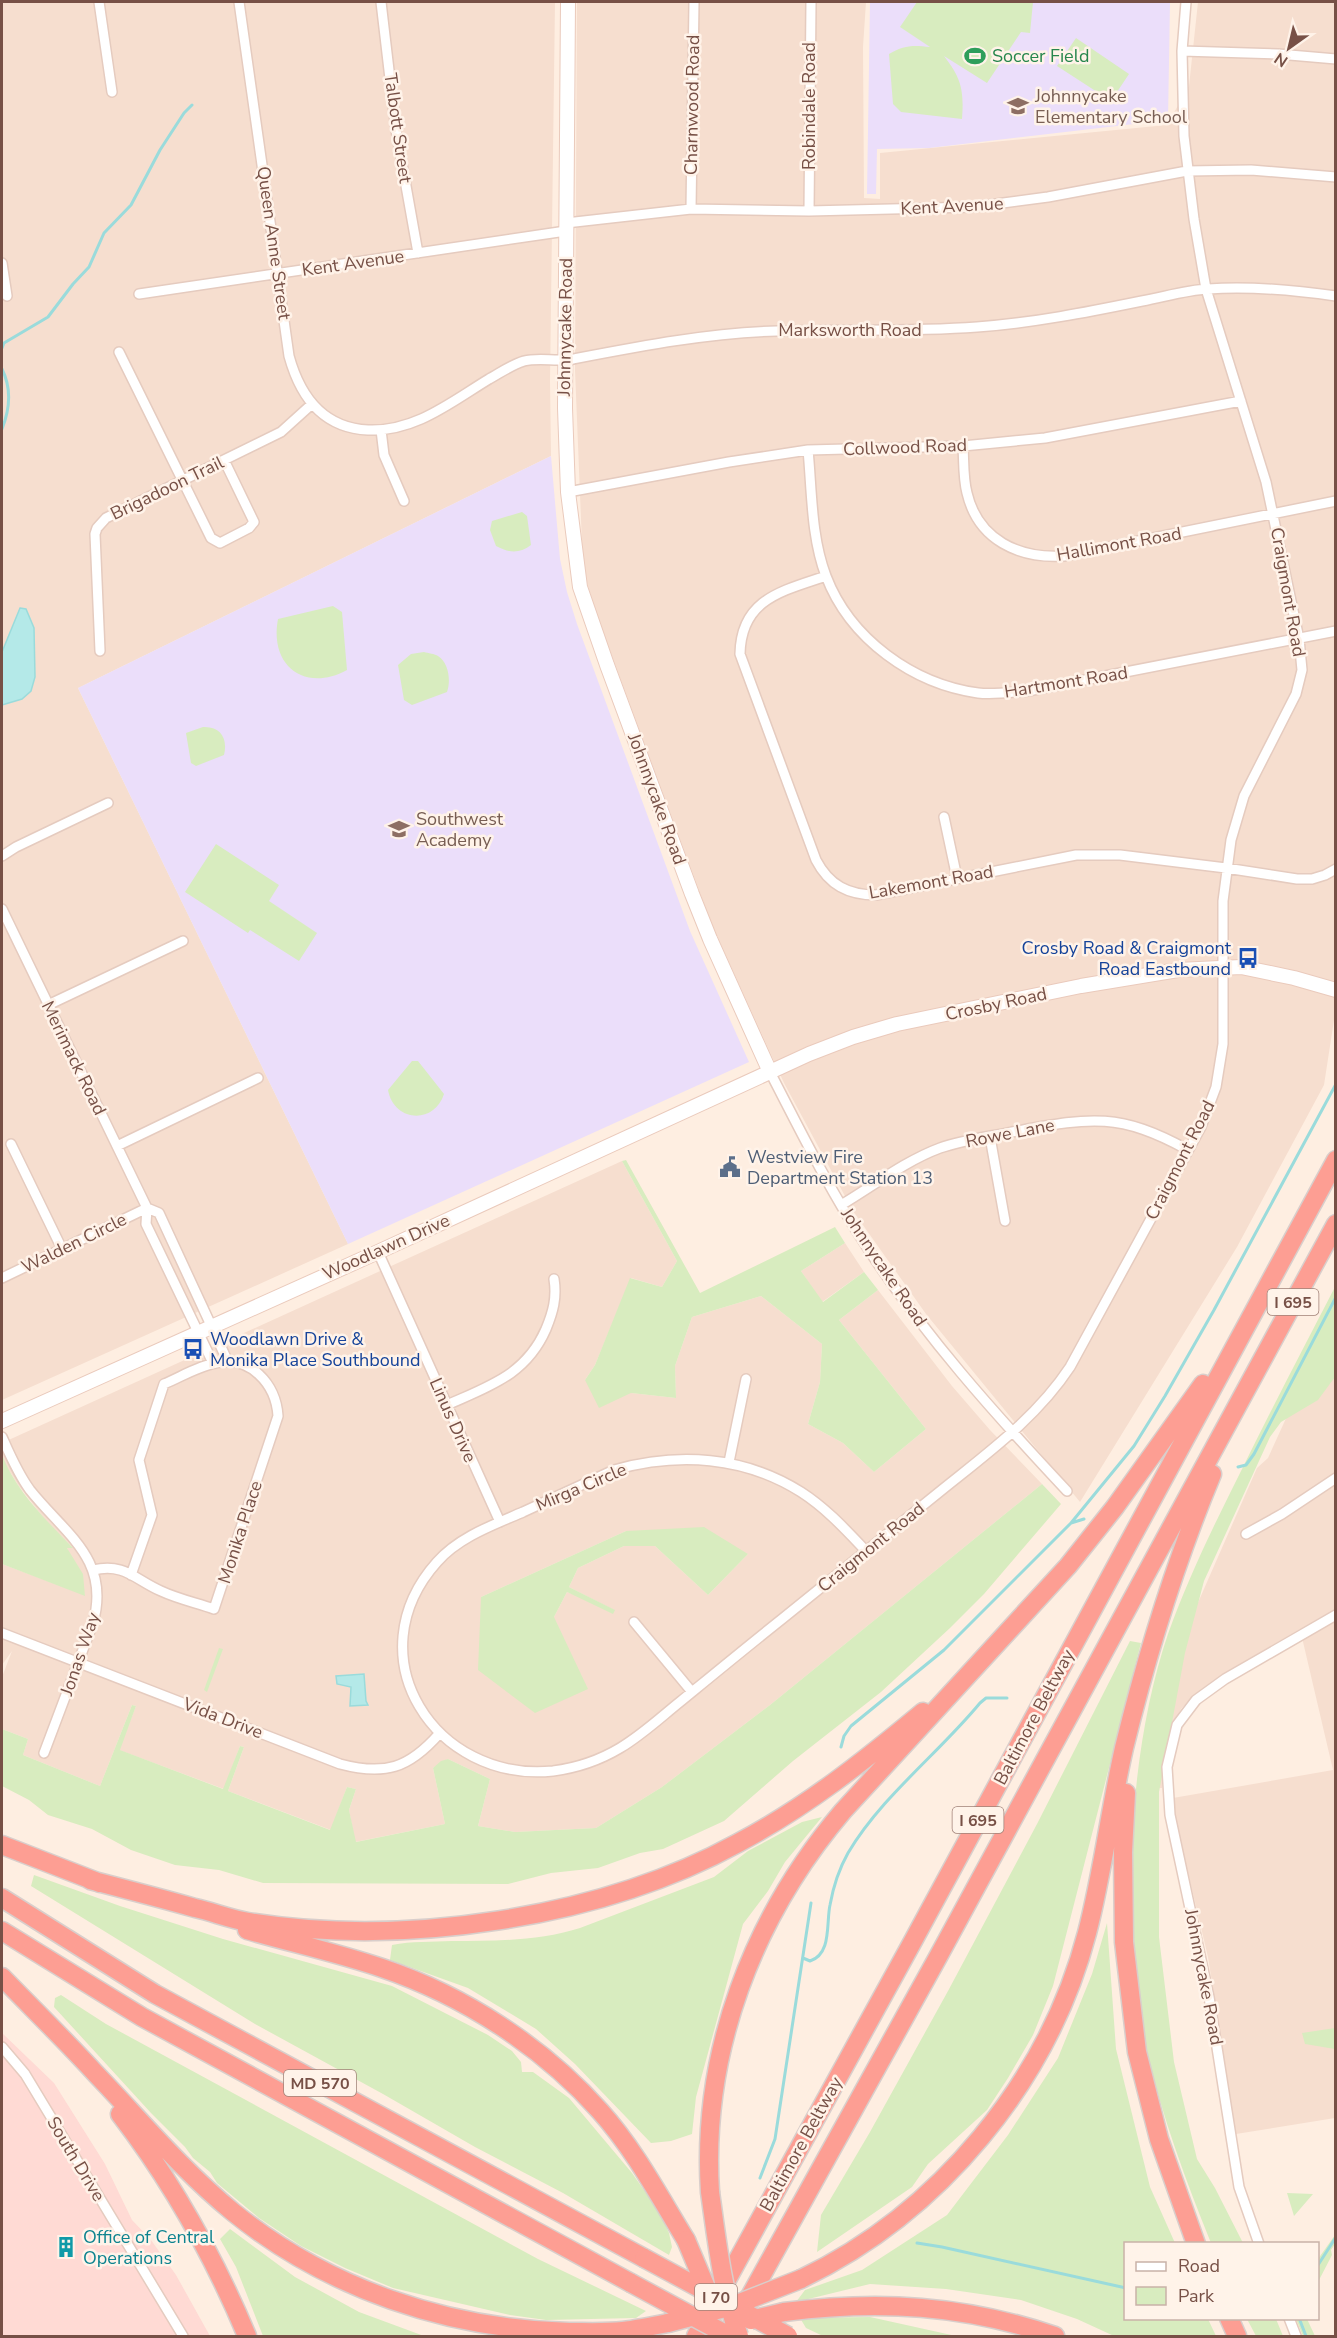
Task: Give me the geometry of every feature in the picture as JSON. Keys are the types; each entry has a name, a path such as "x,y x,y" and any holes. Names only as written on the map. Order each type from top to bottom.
{"highway":[{"name":"Baltimore Beltway","path":"696,2337 1335,1160"},
{"name":"Baltimore Beltway","path":"728,2337 932,1967 1335,1224"},
{"path":"739,2337 719,2257 710,2192 708,2152 711,2110 727,2023 754,1950 771,1916 821,1837 1068,1566 1115,1507 1181,1416 1258,1303"},
{"path":"2,1977 157,2140 210,2191 260,2232 315,2266 345,2281 411,2307 480,2324 544,2331 622,2331 668,2323 732,2306 801,2280 827,2267 898,2219 960,2163 1015,2091 1057,2015 1087,1933 1124,1749 1155,1628 1178,1559 1251,1381"},
{"path":"90,1880 246,1921 297,1928 397,1930 515,1918 563,1908 657,1880 728,1849 771,1825 847,1774 987,1656"},
{"path":"1138,1697 1124,1804 1124,1942 1137,2052 1142,2074 1159,2139 1195,2242"},
{"path":"2,1845 90,1880 244,1930 384,1969 425,1985 477,2011 513,2035 545,2060 601,2112 648,2178 686,2240 704,2280 722,2337"},
{"name":"MD 570","path":"2,1898 44,1927 155,1994 644,2258"},
{"name":"MD 570","path":"2,1931 142,2017 631,2283"},
{"path":"28,2004 121,2115 166,2180 216,2268 247,2337"},
{"name":"I 70","path":"644,2258 788,2337"},
{"name":"I 70","path":"631,2283 728,2337"},
{"path":"696,2337 784,2312 828,2307 908,2306 979,2315 1055,2337"},
{"path":"1229,2320 1237,2337"}],"main road":[{"name":"Johnnycake Road","path":"568,2 565,438 568,492 577,569 590,619 699,912 771,1072"},
{"name":"Crosby Road","path":"771,1072 844,1040 897,1024 1135,976 1178,970 1241,967 1335,990"},
{"name":"Woodlawn Drive","path":"2,1421 771,1072"}],"street":[{"path":"99,2 112,92"},
{"name":"Queen Anne Street","path":"239,2 289,356 303,393 324,414 342,424 381,430"},
{"name":"Talbott Street","path":"381,2 396,130 418,253"},
{"name":"Charnwood Road","path":"691,209 694,2"},
{"name":"Robindale Road","path":"809,210 812,2"},
{"name":"Craigmont Road","path":"429,1571 418,1588 406,1619 404,1669 419,1705 440,1734 469,1755 488,1764 507,1770 532,1772 579,1766 619,1748 692,1692 1012,1433 1044,1402 1070,1367 1210,1107 1221,1066 1223,1044 1222,926 1226,868 1236,817 1244,796 1296,694 1302,670 1299,639 1274,514 1258,453 1206,289 1187,171 1182,51 1186,2"},
{"path":"1182,51 1278,54 1335,59"},
{"name":"Kent Avenue","path":"139,294 418,253 566,227 691,209 928,209 1008,203 1187,171 1251,170 1335,177"},
{"path":"2,263 7,296"},
{"name":"Marksworth Road","path":"381,430 416,423 505,370 525,361 565,360 714,335 776,331 934,330 1019,323 1206,289 1282,291 1335,296"},
{"path":"119,352 181,481 215,542 224,542 249,528 254,522 224,460"},
{"name":"Collwood Road","path":"568,492 808,450 963,446 1074,433 1241,400"},
{"name":"Brigadoon Trail","path":"100,651 95,534 97,528 106,518 281,432 312,404"},
{"path":"381,430 384,455 404,501"},
{"name":"Hallimont Road","path":"963,446 966,492 976,517 1001,542 1033,556 1064,556 1335,501"},
{"name":"Hartmont Road","path":"808,450 815,524 826,576 848,615 860,632 878,648 920,675 960,690 981,693 1028,691 1335,631"},
{"name":"Lakemont Road","path":"826,576 773,594 763,601 749,617 740,641 740,654 816,860 821,871 839,887 863,895 876,895 1076,855 1096,854 1226,868 1297,879 1312,879 1335,869"},
{"path":"2,856 108,803"},
{"path":"944,817 957,878"},
{"name":"Merimack Road","path":"2,909 147,1208 146,1224 198,1332 220,1362"},
{"path":"48,1005 183,941"},
{"name":"Johnnycake Road","path":"771,1072 841,1205 866,1245 933,1339 1012,1433 1067,1491"},
{"path":"117,1146 258,1078"},
{"name":"Rowe Lane","path":"841,1205 927,1154 954,1144 1071,1121 1107,1120 1144,1129 1188,1150"},
{"path":"990,1137 1005,1221"},
{"path":"11,1144 62,1249"},
{"name":"Merimack Road","path":"147,1208 159,1213 212,1326 220,1362"},
{"name":"Walden Circle","path":"2,1278 147,1208"},
{"name":"Linus Drive","path":"378,1252 500,1522"},
{"path":"447,1405 503,1379 528,1359 538,1347 551,1317 555,1304 554,1279"},
{"path":"132,1575 152,1515 140,1460 164,1384 220,1362"},
{"name":"Monika Place","path":"93,1570 114,1567 162,1591 214,1609 278,1416 274,1395 262,1377 250,1367 220,1362"},
{"path":"729,1462 746,1379"},
{"name":"Jonas Way","path":"2,1437 29,1488 79,1545 93,1570 97,1583 98,1607 44,1753"},
{"name":"Mirga Circle","path":"429,1571 453,1546 614,1470 637,1464 686,1459 729,1462 755,1469 801,1492 837,1520 866,1551"},
{"path":"1246,1534 1282,1514 1335,1478"},
{"name":"Johnnycake Road","path":"1258,2242 1239,2187 1209,1997 1170,1815 1167,1767 1172,1739 1185,1712 1196,1700 1225,1679 1335,1615"},
{"path":"634,1622 692,1692"},
{"name":"Vida Drive","path":"2,1633 358,1769 390,1768 404,1764 440,1734"},
{"name":"South Drive","path":"2,2047 25,2074 183,2337"},
{"path":"1289,2320 1296,2337"}],"shaded area":[{"path":"2,2 555,2 551,456 78,688 348,1244 2,1400"},
{"path":"577,2 866,2 863,47 864,198 880,199 880,153 1167,125 1189,86 1198,2 1335,2 1336,1007 1324,1085 1237,1247 1080,1502 926,1314 853,1211 784,1083 712,925 596,613 583,569 575,370"},
{"name":"Johnnycake Elementary School","path":"870,2 1170,2 1168,120 929,148 877,149 876,194 867,194"},
{"name":"Southwest Academy","path":"551,456 560,559 577,624 690,931 749,1062 348,1244 78,688"},
{"path":"622,1161 677,1261 662,1287 631,1278 595,1365 585,1380 631,1393 676,1398 675,1366 692,1317 761,1296 822,1344 820,1382 808,1424 843,1443 874,1472 926,1429 839,1320 878,1290 952,1386 1042,1484 770,1705 662,1787 596,1828 515,1832 478,1826 490,1779 448,1759 433,1768 445,1824 355,1842 349,1810 356,1789 347,1787 331,1830 228,1791 244,1747 240,1746 224,1789 119,1750 136,1706 132,1705 100,1786 23,1755 28,1739 2,1729 2,1677 12,1651 2,1665 2,1564 85,1595 67,1548 72,1547 46,1521 18,1485 5,1464 2,1443","holes":["626,1531 748,1554 708,1595 655,1546 624,1546 578,1568 569,1587 614,1610 567,1592 554,1617 481,1597"]},
{"path":"845,1243 864,1272 822,1302 801,1271"},
{"path":"1335,1316 1335,2118 1236,2134 1208,1957 1174,1813 1173,1798 1333,1770 1300,1629 1222,1675 1191,1698 1181,1709 1167,1738 1162,1768 1162,1788 1154,1788 1193,1614 1257,1468 1268,1458"},
{"path":"2,2033 54,2083 105,2164 132,2220 151,2240 176,2275 210,2336 2,2336"}],"green space":[{"path":"917,2 1033,2 1030,33 1021,32 987,83 944,56 955,72 960,86 963,101 962,119 901,112 893,104 889,54 909,46 930,47 900,27"},
{"path":"1076,38 1129,74 1111,101 1057,66"},
{"path":"522,512 527,516 531,545 514,552 496,546 490,530 492,521"},
{"path":"333,606 342,612 347,670 332,676 317,678 293,671 279,650 278,619"},
{"path":"424,652 437,655 445,663 449,678 448,688 447,692 412,705 404,700 398,665 411,654"},
{"path":"203,727 219,731 222,735 225,744 224,755 196,766 191,763 186,733"},
{"path":"216,844 279,885 269,901 317,933 299,961 250,930 248,933 185,892"},
{"path":"412,1061 418,1061 444,1094 432,1111 423,1115 406,1114 392,1101 388,1090"},
{"path":"626,1160 700,1293 835,1227 845,1243 801,1271 823,1302 864,1272 878,1290 839,1320 926,1429 874,1472 843,1443 808,1424 820,1382 822,1344 761,1296 692,1317 675,1366 676,1398 631,1393 599,1408 585,1380 595,1365 630,1278 662,1287 677,1261 622,1161"},
{"path":"1335,1287 1335,1377 1318,1400 1281,1422 1270,1437 1204,1581 1185,1653 1159,1792 1159,1937 1174,2062 1197,2159 1215,2188 1242,2242 1211,2242 1167,2124 1147,2051 1138,2003 1131,1897 1136,1786 1154,1681 1176,1612 1224,1505"},
{"path":"2,1455 23,1493 73,1548 67,1548 83,1574 85,1596 2,1564"},
{"path":"1042,1484 1061,1504 984,1594 881,1692 793,1761 724,1821 663,1849 640,1853 598,1868 551,1873 508,1884 263,1883 219,1870 175,1865 131,1850 92,1829 48,1815 29,1800 2,1786 2,1729 28,1739 23,1755 100,1786 132,1705 136,1706 120,1750 223,1789 240,1746 244,1747 228,1791 330,1830 347,1787 356,1789 349,1810 356,1842 445,1824 433,1768 441,1761 448,1759 490,1779 478,1826 515,1832 596,1828 662,1787 770,1705"},
{"path":"704,1527 748,1554 708,1595 655,1546 624,1546 578,1568 569,1587 615,1610 613,1614 567,1592 554,1617 588,1689 535,1713 478,1670 481,1597 626,1531"},
{"path":"1130,1641 1141,1643 1053,1986 1033,2035 987,2110 928,2164 912,2187 817,2252 821,2215 948,1991 1037,1824"},
{"path":"219,1648 223,1649 207,1692 204,1690"},
{"path":"822,1817 785,1862 768,1891 743,1924 696,2097 692,2134 671,2141 651,2143 575,2064 536,2029 468,1988 390,1960 392,1945 516,1939 549,1936 580,1928 714,1877 748,1851 802,1822"},
{"path":"34,1875 223,1939 392,1986 488,2035 512,2051 521,2062 522,2072 533,2072 569,2098 632,2173 660,2213 669,2233 672,2247 669,2255 563,2193 475,2147 255,2024 31,1886"},
{"path":"1107,1923 1116,2049 1150,2187 1175,2242 1124,2242 1124,2320 1208,2320 1216,2336 1114,2336 1077,2319 1021,2300 946,2289 870,2284 796,2302 805,2290 862,2270 947,2215 1008,2135 1058,2058 1092,1974"},
{"path":"61,1995 106,2024 538,2259 646,2311 636,2318 546,2320 510,2315 393,2288 301,2246 259,2218 217,2183 210,2172 193,2158 54,2007 55,1998"},
{"path":"1335,2028 1335,2049 1305,2044 1302,2033"},
{"path":"1287,2193 1313,2194 1294,2216"},
{"path":"230,2229 295,2277 359,2312 424,2336 263,2336 236,2267 220,2239"},
{"path":"1335,2235 1332,2255 1319,2280 1319,2258"},
{"path":"870,2317 956,2336 823,2336 806,2328 800,2318"},
{"path":"1248,2320 1276,2320 1283,2336 1256,2336"},
{"path":"1296,2320 1307,2320 1315,2336 1303,2336"}],"water":[{"path":"20,608 26,609 34,628 35,677 31,691 22,699 2,705 2,652"},
{"path":"364,1674 368,1705 350,1706 351,1687 337,1684 336,1676"}],"waterway":[{"path":"2,348 4,343 48,317 89,267 104,233 131,205 160,150 184,113 192,105"},
{"path":"2,369 9,392 7,414 2,429"},
{"path":"1071,1523 1134,1446 1165,1396 1336,1084"},
{"path":"1238,1467 1246,1465 1254,1454 1336,1297"},
{"path":"841,1747 844,1736 851,1726 944,1650 1071,1523 1084,1519"},
{"path":"803,1958 810,1961 822,1952 827,1937 831,1899 839,1872 862,1832 894,1794 980,1703 986,1698 1007,1698"},
{"path":"760,2178 775,2139 811,1903"},
{"path":"1319,2263 1336,2237"},
{"path":"917,2243 1124,2288"},
{"path":"1300,2320 1306,2336"}],"place":[{"name":"Soccer Field","path":"975,56"},
{"name":"Johnnycake Elementary School","path":"1018,106"},
{"name":"Southwest Academy","path":"399,829"},
{"name":"Crosby Road & Craigmont Road Eastbound","path":"1248,958"},
{"name":"Westview Fire Department Station 13","path":"730,1167"},
{"name":"Woodlawn Drive & Monika Place Southbound","path":"193,1349"},
{"name":"Office of Central Operations","path":"66,2247"}]}
